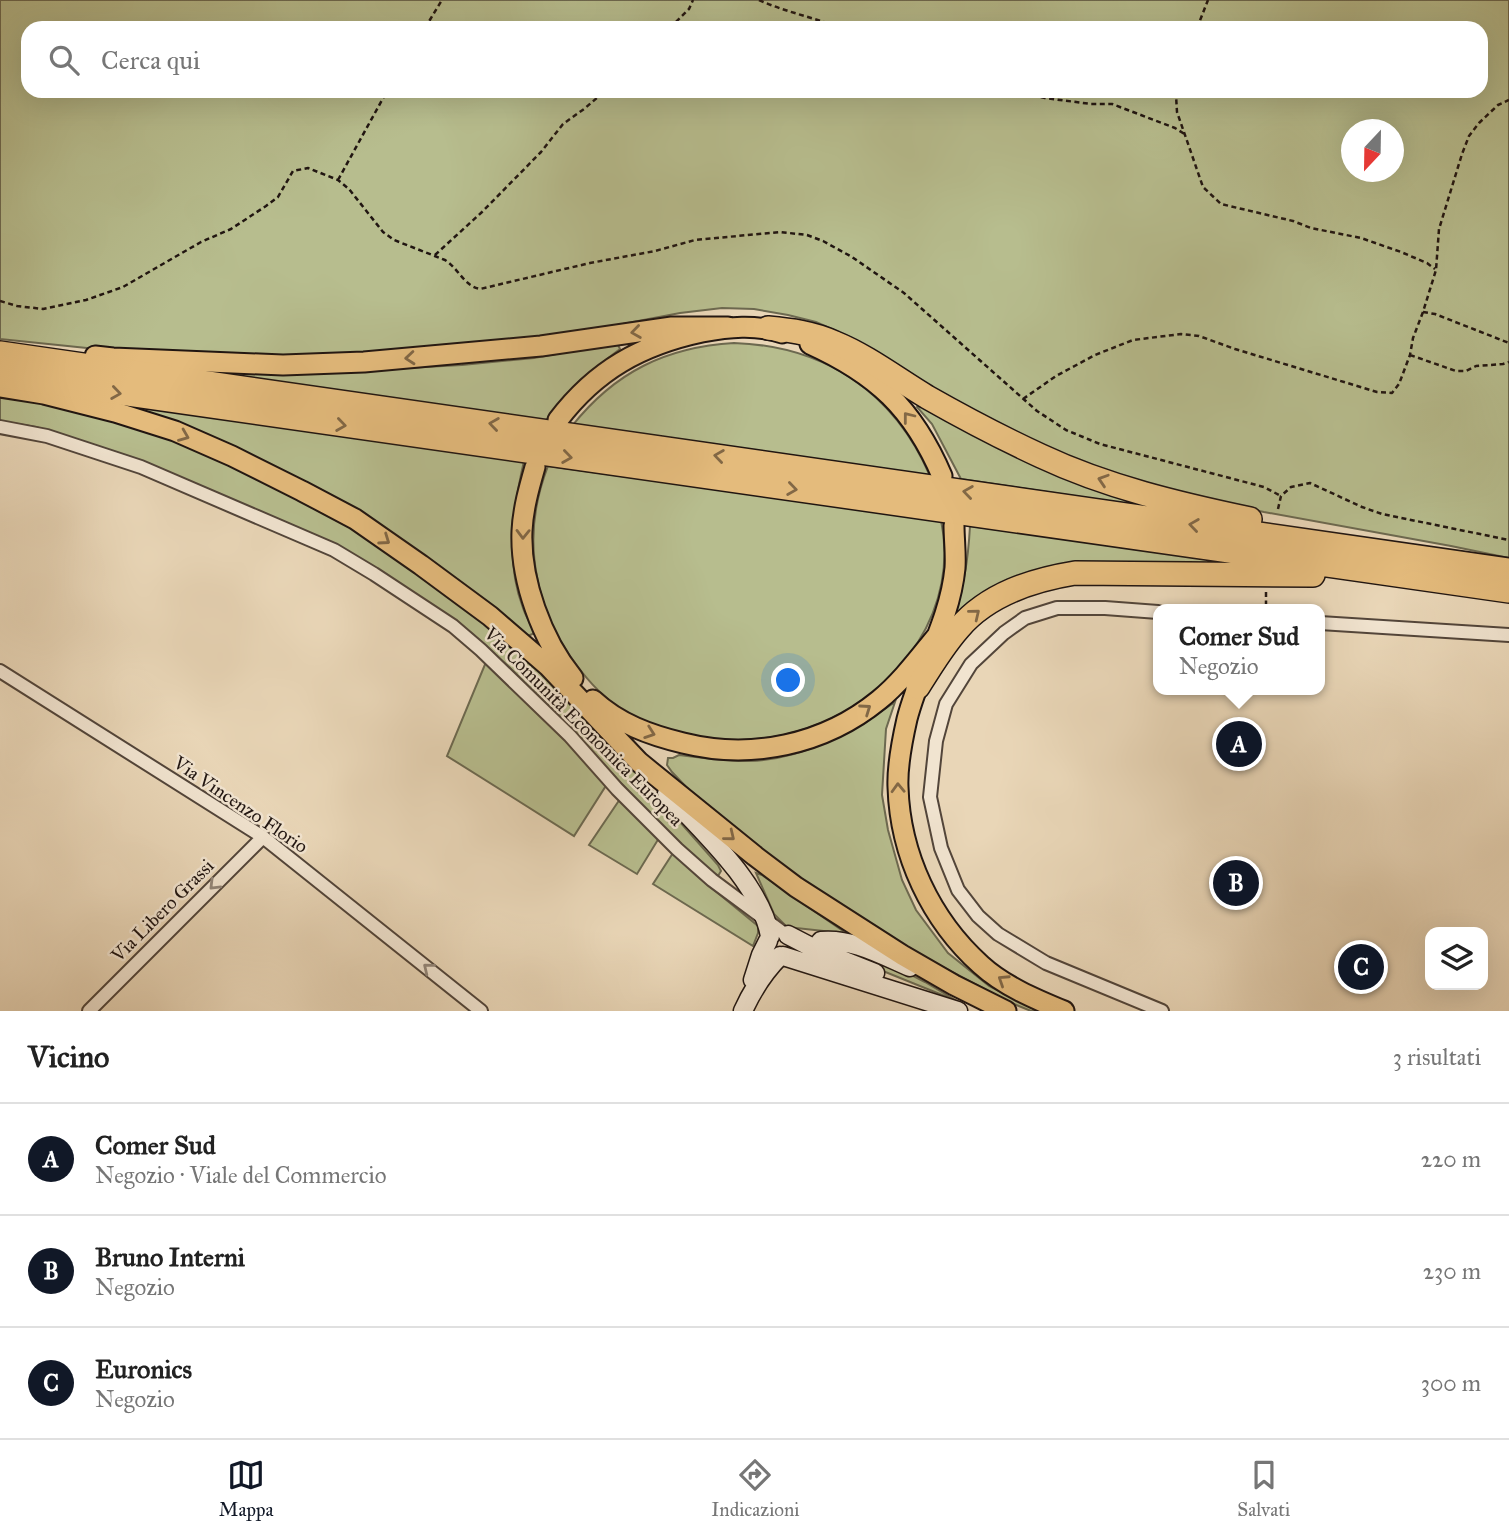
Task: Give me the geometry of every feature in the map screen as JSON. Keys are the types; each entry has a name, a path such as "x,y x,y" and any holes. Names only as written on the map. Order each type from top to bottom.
{"highway":[{"path":"768,328 796,331 834,342 976,424 1042,457 1096,479 1138,492 1284,526 1422,548 1508,581"},
{"path":"0,353 1508,581"},
{"path":"0,376 1508,581"},
{"path":"918,687 942,648 977,611 1019,587 1047,578 1075,573 1309,575 1468,592 1508,581"}],"main road":[{"path":"0,344 113,358 283,365 364,362 541,346 672,327 768,328 841,359 883,388 916,426 942,476"},
{"path":"558,421 591,384 631,356 661,342 728,327"},
{"path":"0,387 44,394 175,431 232,456 355,519 490,617 548,666 639,762 796,887 902,955 1006,1011"},
{"path":"535,467 526,500 522,534 526,572 535,608 564,667 579,686 617,719 639,730 695,746 741,751 786,746 812,738 837,727 879,700 906,674 936,637"},
{"path":"954,525 955,568 947,606 907,718 898,764 897,786 904,831 918,878 940,919 957,939 981,965 1001,980 1064,1011"},
{"path":"548,666 579,686"},
{"path":"598,704 620,743"}],"street":[{"name":"Via Comunità Economica Europea","path":"0,427 47,436 141,467 334,550 453,626 489,656 570,736 617,789 677,849 778,942"},
{"path":"1153,612 1057,608 1025,618 1004,633 971,664 946,704 936,741 930,797 940,848 958,890 978,916 998,934 1045,963 1162,1011"},
{"path":"1325,623 1509,635"},
{"name":"Via Vincenzo Florio","path":"0,671 263,837 481,1011"},
{"path":"639,762 729,860 749,888 778,942 953,1009"},
{"name":"Via Libero Grassi","path":"89,1011 263,837"},
{"path":"712,880 719,881 723,878 727,873 729,860"},
{"path":"815,945 832,940 858,945 954,985"},
{"path":"778,942 815,945 953,1009"},
{"path":"746,1004 768,967 778,942"}],"path":[{"path":"429,21 442,0"},
{"path":"677,21 694,0"},
{"path":"759,0 778,9 820,21"},
{"path":"1200,21 1208,0"},
{"path":"338,180 383,98"},
{"path":"435,255 525,169 564,124 597,98"},
{"path":"1045,98 1112,104 1186,135"},
{"path":"1176,98 1177,112 1203,187 1221,204 1361,238 1427,263 1436,270"},
{"path":"1023,399 1056,376 1095,355 1133,340 1181,334 1199,336 1377,392 1392,393 1399,384 1410,355 1413,338 1436,270 1439,229 1469,136 1498,105 1509,100"},
{"path":"0,301 43,309 86,300 123,287 201,242 231,229 278,197 293,171 308,167 338,180 349,189 383,232 394,240 435,255 452,265 467,284 480,289 695,240 780,232 807,235 852,257 904,293 1023,399 1066,430 1100,444 1264,487 1281,496"},
{"path":"1423,312 1435,314 1509,343"},
{"path":"1410,355 1466,372 1476,366 1509,362"},
{"path":"1278,509 1281,496 1292,486 1310,482 1382,514 1509,540"},
{"path":"1266,586 1266,604"}],"green space":[{"path":"0,0 1509,0 1509,558 1148,488 1057,452 975,412 886,361 852,338 816,322 754,309 722,308 680,313 526,340 313,357 135,353 0,339"},
{"path":"617,343 620,349 580,382 545,421 178,371 313,373 462,365 534,358"},
{"path":"734,343 767,346 798,353 827,364 853,379 897,420 915,446 930,476 572,426 606,391 644,366 686,350"},
{"path":"0,395 64,407 186,442 360,531 457,599 554,684 718,865 721,871 718,876 714,876 645,809 555,712 507,665 470,632 444,614 345,552 104,449 36,427 0,421"},
{"path":"125,403 524,461 514,516 514,572 524,611 535,633 525,637 367,518 118,405"},
{"path":"924,403 1175,511 961,479 932,424 917,407"},
{"path":"548,466 941,520 944,568 933,614 918,642 896,671 870,695 840,714 807,728 773,737 737,740 701,738 647,723 623,711 591,683 565,648 548,616 537,578 533,541 537,504"},
{"path":"970,526 1226,562 1222,568 1073,566 953,620 965,573"},
{"path":"486,662 560,732 607,784 574,836 447,756"},
{"path":"895,702 886,729 882,795 888,830 902,880 916,910 948,953 989,986 1038,1011 1009,1002 918,954 810,888 713,811 691,792 667,765 668,758 679,755 741,761 789,755 827,742 862,724"},
{"path":"620,799 659,838 637,874 589,845"},
{"path":"673,853 758,926 753,946 653,884"},
{"path":"756,873 843,931 842,933 787,927 774,914"},
{"path":"844,947 900,969 957,1001 831,950"}],"place":[{"name":"Comer Sud","path":"1239,744"},
{"name":"Bruno Interni","path":"1236,883"},
{"name":"Euronics","path":"1361,967"}]}
